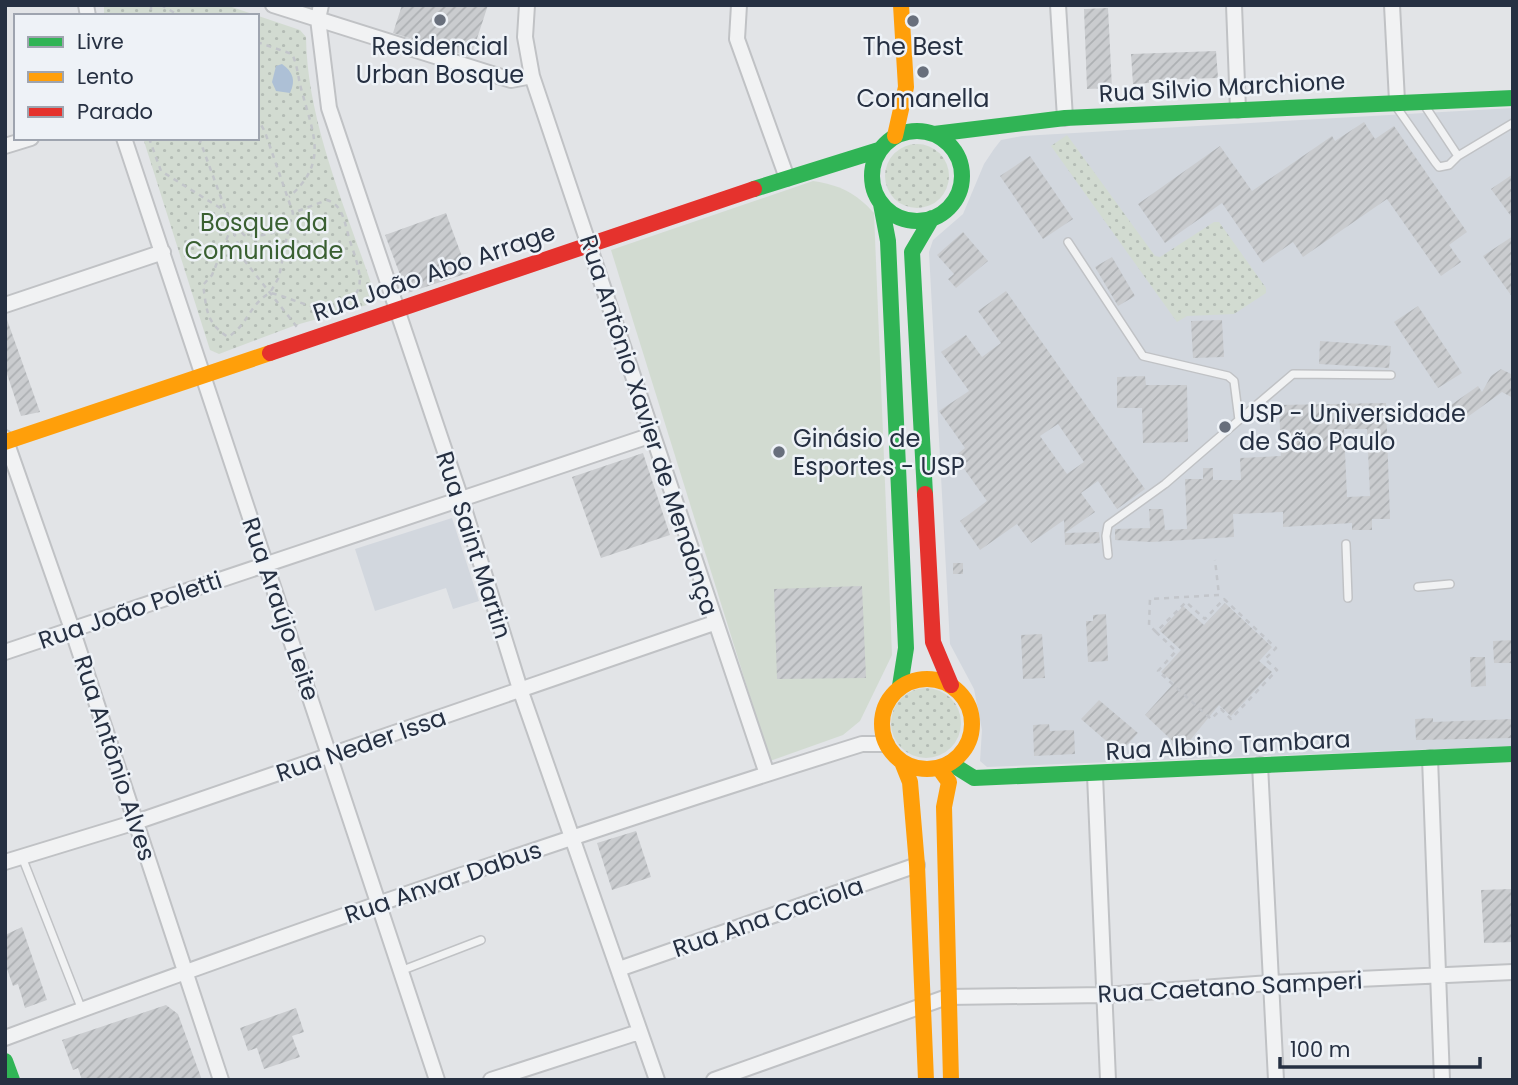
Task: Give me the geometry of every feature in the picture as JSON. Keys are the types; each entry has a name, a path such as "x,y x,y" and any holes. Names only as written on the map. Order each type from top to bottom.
{"street":[{"path":"272,5 320,12 511,80 533,76"},
{"name":"Rua Antônio Xavier de Mendonça","path":"527,5 525,37 533,76 767,774"},
{"path":"739,5 737,39 786,178"},
{"path":"895,136 906,87 901,5"},
{"path":"1058,5 1065,118"},
{"path":"1234,5 1238,110"},
{"path":"1392,5 1395,101"},
{"name":"Rua Saint Martin","path":"320,12 329,108 461,499 520,689 657,1080"},
{"path":"906,87 928,133"},
{"name":"Rua Silvio Marchione","path":"928,133 1065,118 1395,101 1513,98"},
{"path":"881,204 904,219 932,218 945,211 955,199 961,185 957,155 947,142 928,133 895,136 879,150 872,177 881,204 888,241 905,635 901,686"},
{"path":"5,146 24,140"},
{"name":"Rua Araújo Leite","path":"125,140 403,970 437,1080"},
{"name":"Rua João Abo Arrage","path":"6,440 786,178 879,150"},
{"path":"902,762 914,768 945,766 962,753 970,740 973,724 970,709 962,695 951,685 933,642 912,252 932,218"},
{"path":"5,305 163,252"},
{"name":"Rua João Poletti","path":"5,652 652,435"},
{"name":"Rua Antônio Alves","path":"6,440 72,629 221,1080"},
{"name":"Rua Neder Issa","path":"5,862 136,822 715,623"},
{"path":"926,1080 917,865 910,782 902,762 886,744 882,715 890,697 901,686 923,678 951,685"},
{"name":"Rua Anvar Dabus","path":"5,1038 380,903 571,838 862,744 886,744"},
{"name":"Rua Albino Tambara","path":"945,766 974,778 1095,775 1513,754"},
{"path":"1430,758 1436,976 1442,1080"},
{"path":"1260,765 1276,1080"},
{"path":"945,766 949,782 944,807 951,1080"},
{"path":"1095,775 1108,1080"},
{"name":"Rua Ana Caciola","path":"619,969 917,865"},
{"name":"Rua Caetano Samperi","path":"714,1080 947,998 1105,995 1270,983 1513,972"},
{"path":"491,1080 639,1032"},
{"path":"5,1061 12,1080"}],"lane":[{"path":"1395,101 1439,167 1449,166 1458,156 1513,123"},
{"path":"1421,101 1458,156"},
{"path":"1068,242 1143,356 1228,376 1234,381 1239,420"},
{"path":"1108,555 1108,525 1165,484 1293,374 1391,375"},
{"path":"1346,544 1348,598"},
{"path":"1418,587 1450,584"},
{"path":"22,856 82,1010"},
{"path":"403,970 481,940"}],"path":[{"path":"161,5 177,14"},
{"path":"259,43 292,54 315,136 316,153 307,181 289,197"},
{"path":"232,226 212,275 203,285 204,309 228,337 240,330 259,298 270,293 279,276 293,213 259,122"},
{"path":"150,140 161,171 225,211"},
{"path":"200,140 244,260 304,339"},
{"path":"270,293 324,308 353,298 358,290 360,268 340,209 327,200 293,213"},
{"path":"228,217 244,235 257,236 280,230 290,221"},
{"path":"1186,599 1205,620 1224,599 1276,648 1265,659 1277,670 1231,719 1221,709 1211,719 1158,671 1177,651 1149,625 1150,598 1186,599 1219,595 1216,561"},
{"path":"1156,632 1186,599"}],"shaded area":[{"name":"USP - Universidade de São Paulo","path":"1513,108 1513,746 987,767 980,761 982,730 974,689 950,644 929,252 933,240 963,214 984,164 1001,140 1022,136"},
{"path":"452,518 479,601 453,609 446,588 375,611 355,549"}],"green space":[{"name":"Bosque da Comunidade","path":"104,5 226,5 253,14 104,14"},
{"name":"Bosque da Comunidade","path":"259,16 300,30 306,37 313,102 321,134 374,292 367,305 296,325 219,354 210,350 144,140 259,140"},
{"path":"1067,135 1155,256 1160,257 1214,222 1219,222 1266,288 1266,293 1234,314 1187,316 1177,322 1051,146"},
{"path":"917,144 935,150 943,158 949,176 943,194 935,202 917,208 899,202 891,194 885,176 891,158 899,150"},
{"name":"Ginásio de Esportes - USP","path":"813,181 847,191 874,213 892,655 860,721 843,735 770,761 611,250"},
{"path":"926,688 951,698 961,723 951,748 926,758 901,748 891,723 901,698"}],"water":[{"path":"282,64 292,77 290,93 276,91 272,82 276,66"}],"building":[{"name":"Residencial Urban Bosque","path":"402,5 488,5 471,57 393,33"},
{"path":"1108,8 1112,88 1087,89 1084,9"},
{"path":"1216,51 1218,78 1149,80 1149,83 1133,84 1131,54"},
{"path":"1364,122 1375,139 1394,126 1467,232 1449,245 1461,262 1441,276 1387,199 1303,257 1293,242 1263,263 1222,203 1165,243 1138,204 1220,146 1252,191 1332,136 1335,141"},
{"path":"1030,156 1073,219 1043,239 1000,176"},
{"path":"1513,174 1513,219 1491,189"},
{"path":"446,213 468,273 407,293 385,235"},
{"path":"963,232 988,261 956,288 948,279 954,274 937,255"},
{"path":"1513,236 1513,298 1483,256"},
{"path":"1112,257 1135,296 1118,306 1095,267"},
{"path":"1006,291 1145,489 1117,509 1098,481 1081,493 1095,512 1065,533 1099,532 1100,543 1065,545 1064,520 1031,543 1017,524 980,550 960,521 987,501 955,456 965,448 939,411 969,391 941,352 966,335 982,357 1001,343 978,311","holes":["1058,424 1084,462 1067,474 1040,436"]},
{"path":"1418,306 1462,373 1438,388 1394,322"},
{"path":"5,314 40,412 21,416 5,368"},
{"path":"1222,320 1224,357 1193,358 1191,321"},
{"path":"1320,341 1391,346 1389,368 1319,364"},
{"path":"1501,369 1513,375 1513,398 1502,392 1462,421 1451,405 1478,386 1482,392 1491,376"},
{"path":"1145,376 1146,385 1187,385 1188,442 1143,443 1142,408 1117,408 1117,377"},
{"path":"1386,403 1390,519 1372,519 1372,530 1352,530 1352,523 1283,527 1283,512 1233,514 1234,537 1151,542 1115,540 1115,529 1150,528 1149,509 1163,509 1165,530 1187,529 1185,479 1203,479 1203,468 1213,468 1213,480 1241,480 1240,458 1281,456 1279,405","holes":["1344,429 1367,429 1370,496 1347,497"]},
{"path":"643,453 670,535 601,558 572,477"},
{"path":"953,563 963,563 963,574 953,574"},
{"path":"862,586 866,678 777,679 774,589"},
{"path":"1225,603 1272,647 1259,661 1272,672 1231,716 1219,705 1182,750 1145,715 1174,683 1161,672 1181,650 1160,631 1183,606 1204,625"},
{"path":"1106,614 1108,661 1088,662 1086,621 1093,621 1093,615"},
{"path":"1042,634 1045,678 1023,679 1021,635"},
{"path":"1513,640 1513,663 1494,663 1493,641"},
{"path":"1470,657 1485,657 1486,686 1471,687"},
{"path":"1099,700 1138,733 1120,753 1081,719"},
{"path":"1433,718 1433,722 1513,719 1513,738 1416,740 1415,719"},
{"path":"1049,724 1050,731 1074,730 1075,754 1034,756 1033,725"},
{"path":"636,831 651,877 612,890 597,843"},
{"path":"1513,889 1513,942 1484,943 1481,890"},
{"path":"22,927 47,1000 25,1008 18,984 13,986 5,963 5,935"},
{"path":"166,1005 178,1014 202,1080 82,1080 78,1068 73,1070 62,1040"},
{"path":"296,1008 304,1032 292,1036 300,1057 264,1069 257,1048 248,1051 240,1028"}],"traffic: fast":[{"path":"934,134 1065,118 1513,98"},
{"path":"917,131 934,135 949,144 958,159 962,176 958,193 949,208 934,217 917,221 900,217 885,208 876,193 872,176 876,159 885,144 900,135 917,131"},
{"path":"754,189 879,150"},
{"path":"881,204 888,241 906,648 900,686"},
{"path":"925,494 912,252 932,218"},
{"path":"950,763 974,778 1513,754"},
{"path":"5,1061 12,1080"}],"traffic: slow":[{"path":"895,136 906,87 901,5"},
{"path":"5,442 270,353"},
{"path":"918,679 936,679 952,686 965,699 972,715 972,724 972,733 965,749 952,762 936,769 918,769 902,762 889,749 882,733 882,715 889,699 902,686 918,679"},
{"path":"902,762 910,782 917,865 926,1080"},
{"path":"939,768 949,782 944,807 951,1080"}],"traffic: jam":[{"path":"270,353 754,189"},
{"path":"925,494 933,642 951,685"}],"place":[{"name":"Residencial Urban Bosque","path":"440,20"},
{"name":"The Best","path":"913,21"},
{"name":"Comanella","path":"923,72"},
{"name":"USP - Universidade de São Paulo","path":"1225,427"},
{"name":"Ginásio de Esportes - USP","path":"779,452"}]}
